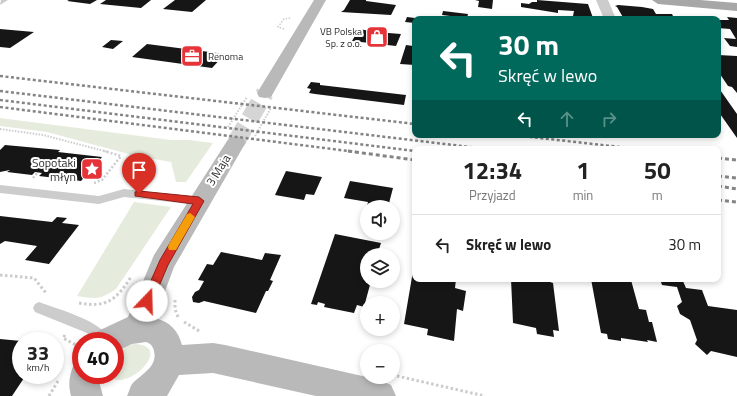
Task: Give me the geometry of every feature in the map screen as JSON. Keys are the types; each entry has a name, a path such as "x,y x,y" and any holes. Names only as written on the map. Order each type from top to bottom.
{"main road":[{"path":"658,0 737,7"}],"street":[{"path":"258,93 320,0"},
{"path":"602,0 609,16"},
{"name":"3 Maja","path":"138,327 159,272 199,201 230,137"},
{"path":"121,332 138,327 152,328 163,335 169,346 169,361 162,377 149,392 143,396"},
{"path":"169,361 212,358 225,360 268,368 380,396"},
{"path":"84,384 87,396"}],"lane":[{"path":"0,3 6,0"},
{"path":"0,189 99,200 124,193 199,201"},
{"path":"39,308 92,329 95,332"}],"path":[{"path":"284,19 278,27 287,31"},
{"path":"230,137 258,93"},
{"path":"0,129 43,135 121,156 102,181 82,189 74,198"},
{"path":"0,275 34,278 49,295"},
{"path":"177,294 175,310 178,317 191,328 208,334"},
{"path":"76,302 90,306"},
{"path":"400,376 485,396"}],"green space":[{"path":"0,118 171,140 189,140 213,143 186,182 176,182 171,162 132,155 47,132 0,126"},
{"path":"134,202 171,207 116,289 98,298 77,296"},
{"path":"134,344 146,346 150,352 149,360 143,368 135,375 124,379 124,348"}],"building":[{"path":"97,0 90,4 67,1"},
{"path":"106,0 151,0 141,8 100,4"},
{"path":"175,0 206,0 192,12 163,9"},
{"path":"350,0 366,0 396,5 391,15 341,12"},
{"path":"475,0 493,0 492,9 478,7 479,1"},
{"path":"537,0 588,4 592,16 573,16 574,11 558,10 558,13 521,7 521,3 529,4 532,2 537,2"},
{"path":"615,6 642,7 653,9 656,14 672,14 673,16 622,16"},
{"path":"443,11 468,14 468,16 442,15"},
{"path":"407,17 412,18 412,23 405,22"},
{"path":"727,17 737,18 737,47 730,46 724,38 736,39 730,29 721,28 721,20 729,20"},
{"path":"0,29 34,32 10,48 0,47"},
{"name":"VB Polska Sp. z o.o.","path":"359,29 401,34 396,46 352,41"},
{"path":"111,40 123,41 113,49 102,47"},
{"path":"147,44 225,54 212,68 132,57"},
{"path":"406,45 412,46 412,65 400,64"},
{"path":"721,55 737,56 737,93 732,87 728,86 721,76"},
{"path":"311,82 320,83 320,85 406,95 404,105 315,94 309,93 311,89 307,88"},
{"path":"721,91 737,114 737,138 721,115"},
{"path":"5,145 60,150 58,152 102,157 81,181 39,176 42,173 35,172 32,175 7,172 10,170 0,172 0,150"},
{"path":"286,171 322,177 314,195 306,194 304,200 275,195"},
{"path":"350,181 393,188 390,200 360,201 344,198"},
{"path":"0,216 52,222 57,217 67,218 62,223 79,225 49,264 25,260 37,246 5,241 0,244"},
{"path":"335,234 381,243 379,248 360,248 360,288 369,288 367,296 360,296 360,306 357,305 354,313 324,307 325,304 318,302 317,305 311,304"},
{"path":"221,252 262,260 265,253 281,255 270,280 273,281 268,291 266,291 256,313 204,301 199,303 193,302 192,297 195,292 199,290 204,281 198,280 207,264 213,265"},
{"path":"412,277 412,282 456,282 455,288 466,291 463,311 457,309 454,341 427,335 428,329 404,324"},
{"path":"511,282 553,283 559,331 553,330 554,337 537,334 536,328 513,323"},
{"path":"592,282 632,282 639,309 646,310 649,322 652,322 657,342 621,338 621,341 608,339 607,334 601,333"},
{"path":"661,282 683,282 686,288 702,290 708,306 737,310 737,357 711,351 707,355 695,344 697,340 690,320 680,314 677,306 682,302 677,287 662,285"},
{"path":"0,339 12,340 12,384 20,384 12,396 0,396"}],"tunnel":[{"path":"236,142 265,93"}],"railway":[{"path":"0,76 412,124"},
{"path":"0,91 462,146"},
{"path":"0,100 412,151"},
{"path":"0,107 356,152"},
{"path":"540,138 611,146"},
{"path":"348,151 412,160"},
{"path":"721,158 737,160"},
{"path":"721,176 737,178"},
{"path":"721,186 737,189"},
{"path":"721,200 737,202"}],"slow traffic":[{"path":"173,247 190,217"}],"place":[{"name":"VB Polska Sp. z o.o.","path":"377,37"},
{"name":"Renoma","path":"192,56"},
{"name":"Sopotaki młyn","path":"92,169"}],"route":[{"path":"139,194 199,201 163,263 147,301"}]}
